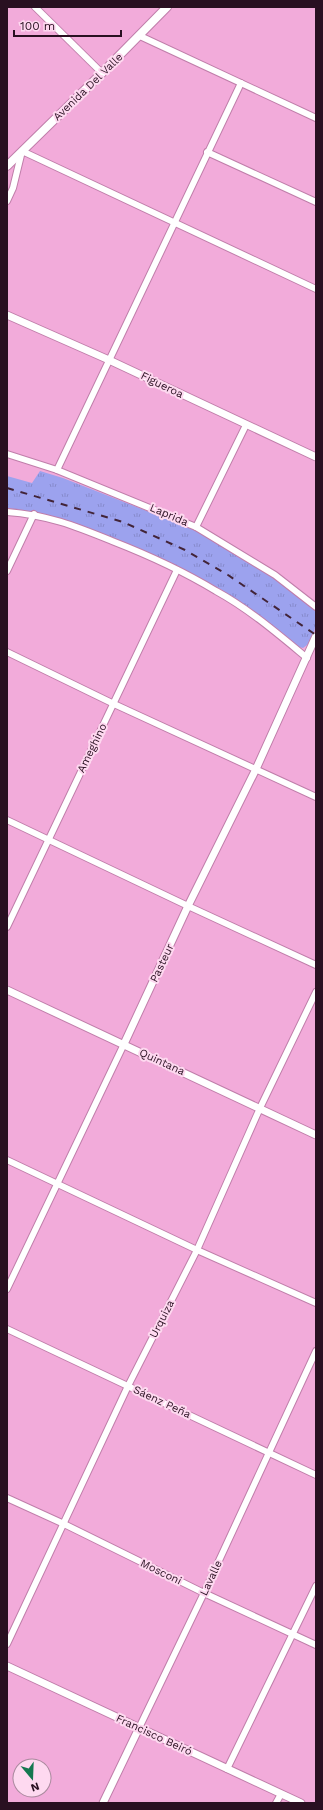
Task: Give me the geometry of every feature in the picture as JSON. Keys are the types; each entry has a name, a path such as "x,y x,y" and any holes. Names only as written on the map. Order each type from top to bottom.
{"main road":[{"name":"Avenida Del Valle","path":"7,166 102,74 167,7"}],"street":[{"path":"36,7 102,74"},
{"path":"140,36 316,118"},
{"path":"57,470 241,83"},
{"path":"7,201 13,188 18,161 22,151 174,223 315,287"},
{"path":"207,152 316,202"},
{"name":"Figueroa","path":"7,315 109,360 316,457"},
{"path":"196,527 246,425"},
{"name":"Laprida","path":"7,454 57,470 196,527 275,575 316,607"},
{"path":"7,512 34,514 68,523 145,554 217,591 261,620 307,658"},
{"path":"7,571 34,514"},
{"name":"Ameghino","path":"7,927 177,570"},
{"name":"Pasteur","path":"7,1289 58,1184 188,906 256,769 316,636"},
{"path":"7,652 114,704 316,797"},
{"path":"7,820 316,965"},
{"name":"Quintana","path":"7,990 316,1135"},
{"name":"Urquiza","path":"7,1644 128,1386 196,1250 260,1108 316,992"},
{"path":"7,1160 196,1250 316,1303"},
{"name":"Sáenz Peña","path":"7,1329 316,1475"},
{"name":"Lavalle","path":"103,1803 204,1593 316,1351"},
{"name":"Mosconi","path":"7,1498 316,1645"},
{"path":"227,1769 316,1586"},
{"name":"Francisco Beiró","path":"7,1666 301,1803"},
{"path":"276,1803 281,1794"}],"green space":[{"path":"40,471 63,478 198,531 273,577 316,610 316,620 311,641 303,648 299,647 280,631 222,590 172,563 66,521 40,513 7,508 7,476 32,483"}],"railway":[{"path":"7,488 123,522 185,550 228,575 316,635"}]}
